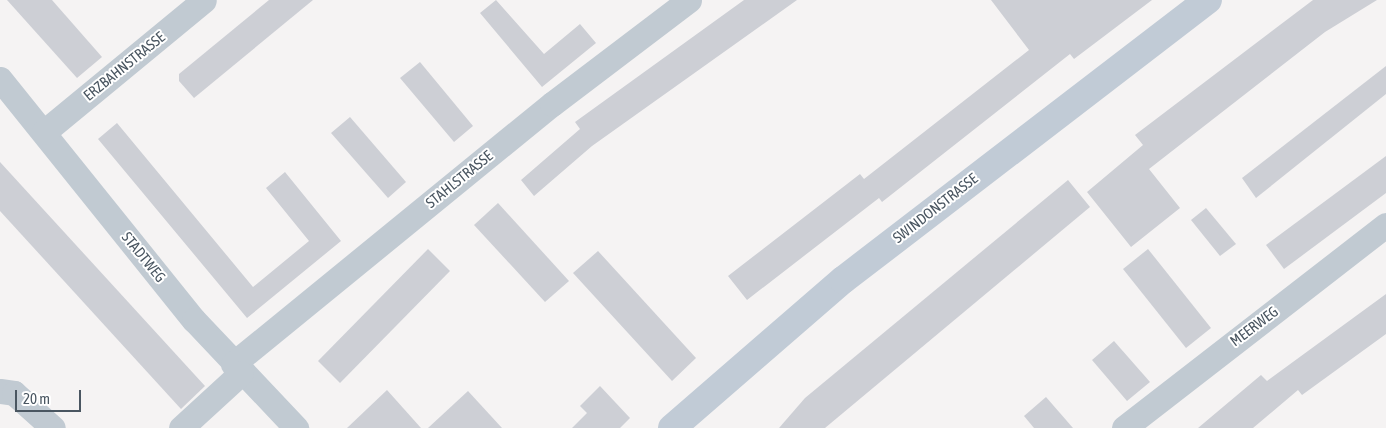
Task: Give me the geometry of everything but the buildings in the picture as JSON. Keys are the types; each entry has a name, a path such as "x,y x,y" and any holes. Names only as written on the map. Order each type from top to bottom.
{"street":[{"name":"ERZBAHNSTRASSE","path":"44,132 204,0"},
{"name":"STAHLSTRASSE","path":"180,428 237,368 552,104 689,0"},
{"name":"SWINDONSTRASSE","path":"672,428 843,280 1208,0"},
{"name":"STADTWEG","path":"0,79 237,368 296,428"},
{"name":"MEERWEG","path":"1124,428 1386,225"},
{"path":"0,391 14,393 53,428"}]}
